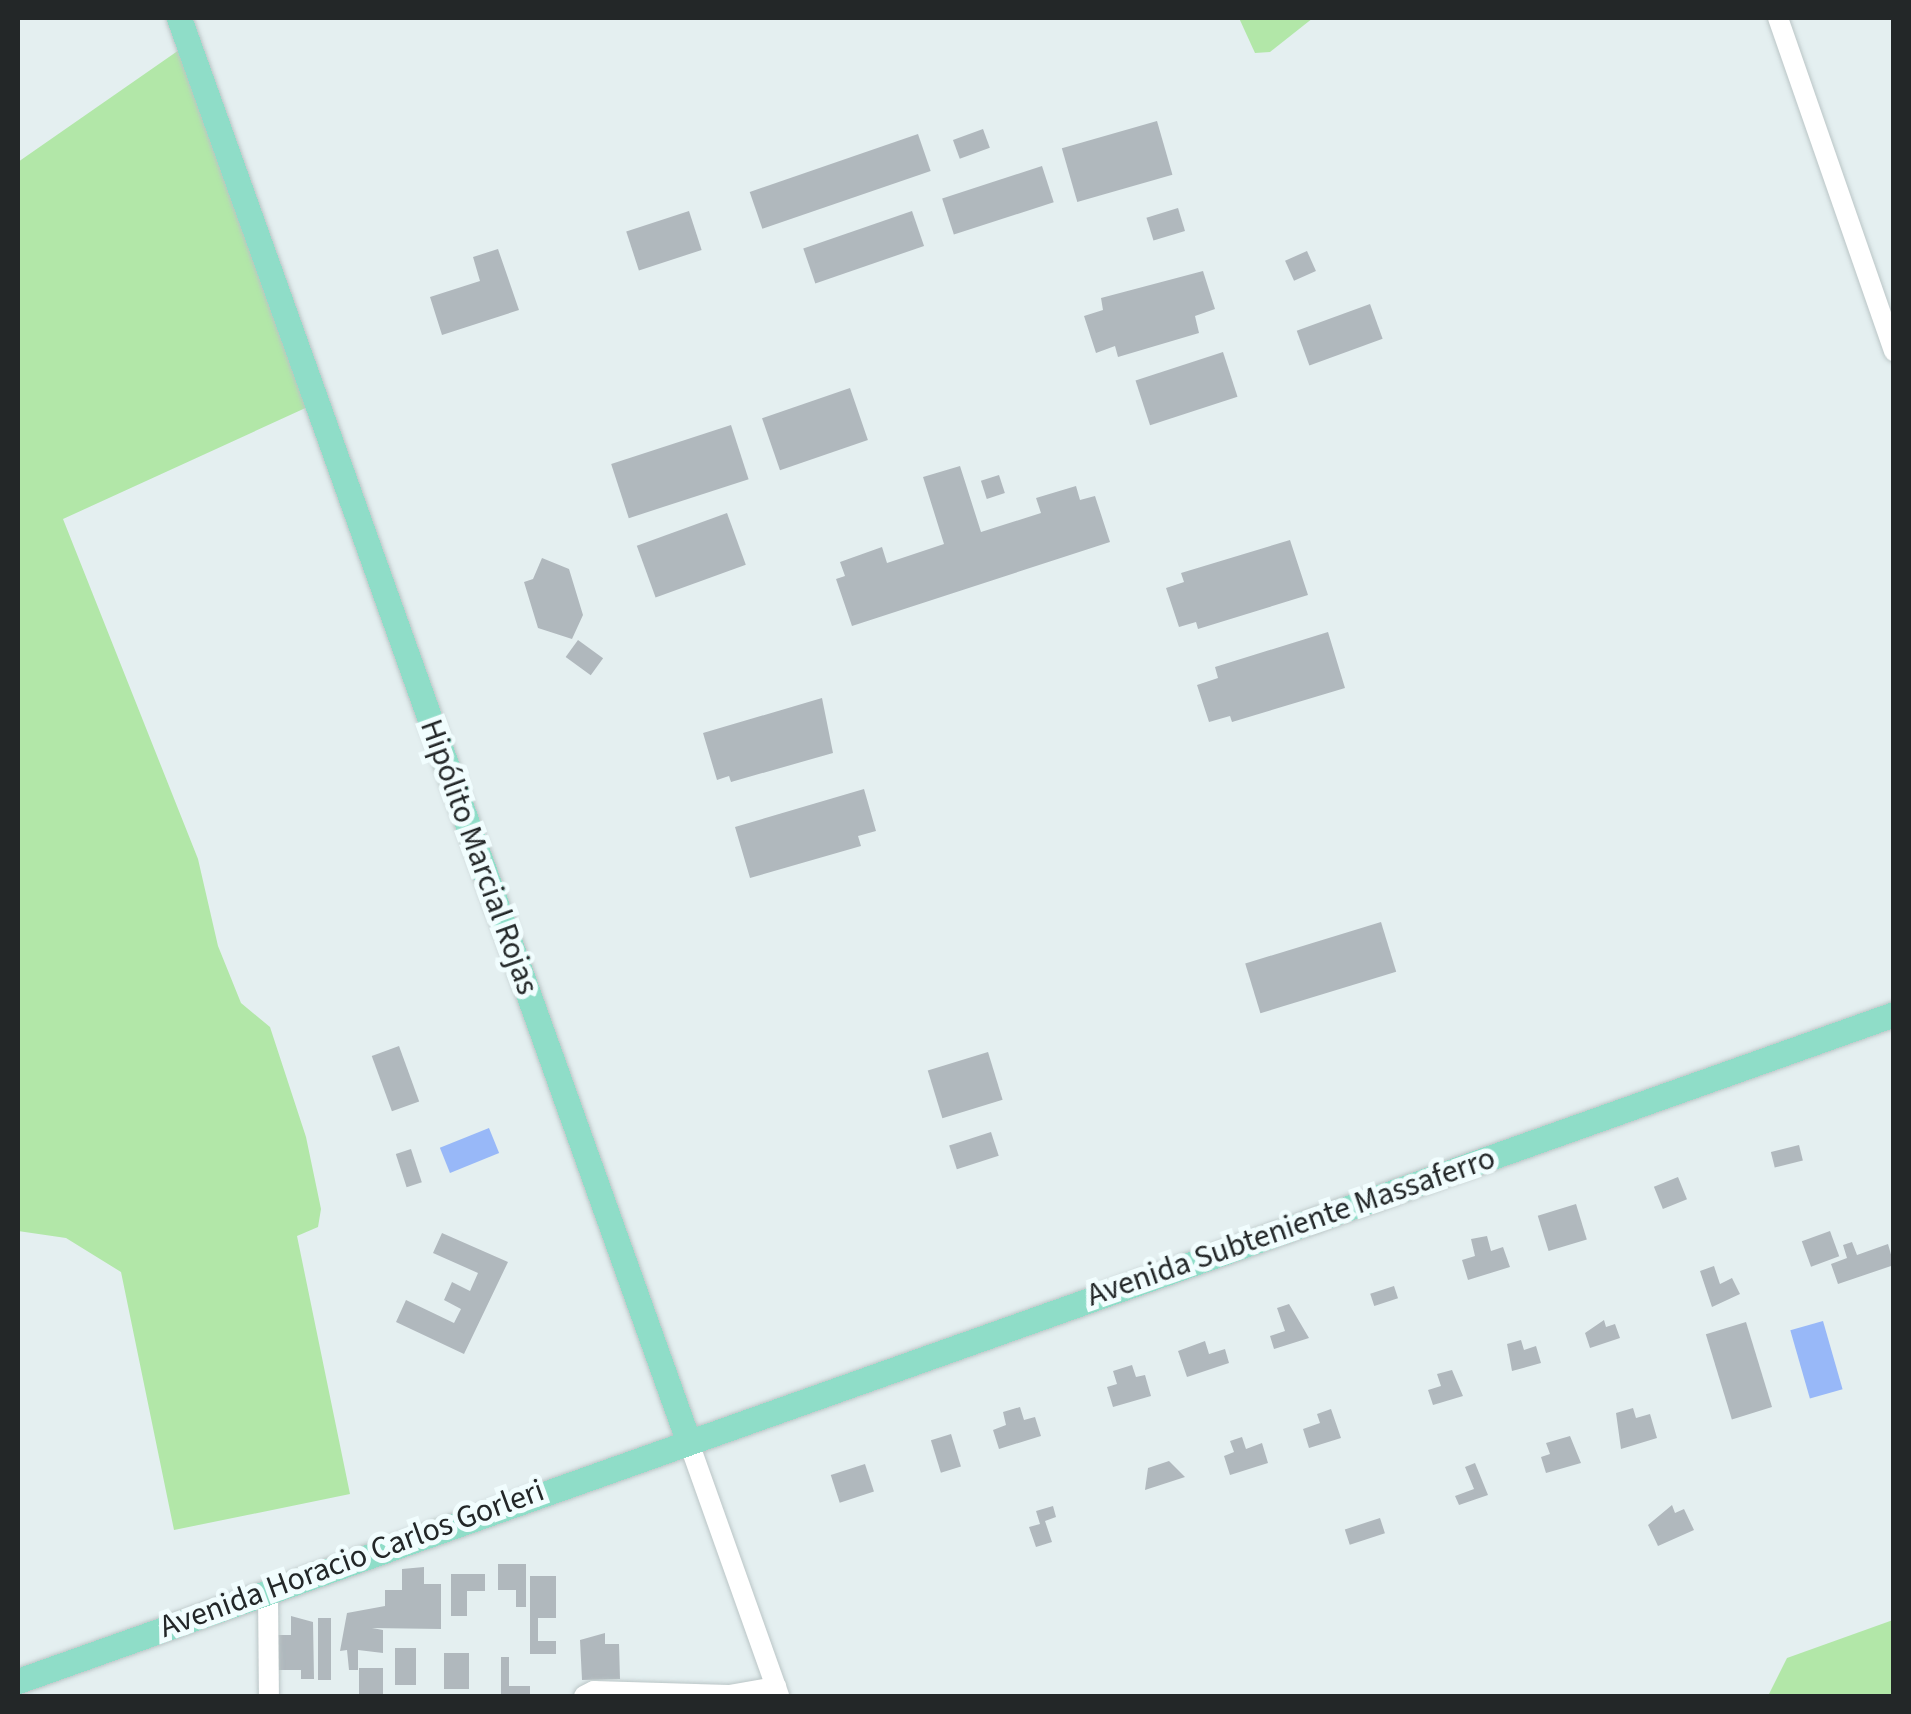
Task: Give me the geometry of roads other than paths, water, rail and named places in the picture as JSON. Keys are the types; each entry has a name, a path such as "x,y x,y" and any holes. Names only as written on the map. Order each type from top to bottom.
{"main road":[{"name":"Hipólito Marcial Rojas","path":"178,18 688,1440"},
{"name":"Avenida Subteniente Massaferro","path":"688,1440 1894,1014"},
{"name":"Avenida Horacio Carlos Gorleri","path":"18,1681 688,1440"}],"street":[{"path":"1778,18 1886,304 1894,351"},
{"name":"Hipólito Marcial Rojas","path":"688,1440 777,1692"},
{"path":"268,1590 269,1696"},
{"path":"585,1695 777,1692"}],"water":[{"path":"489,1128 499,1153 450,1173 440,1148"},
{"path":"1823,1321 1843,1389 1810,1399 1790,1330"}]}
